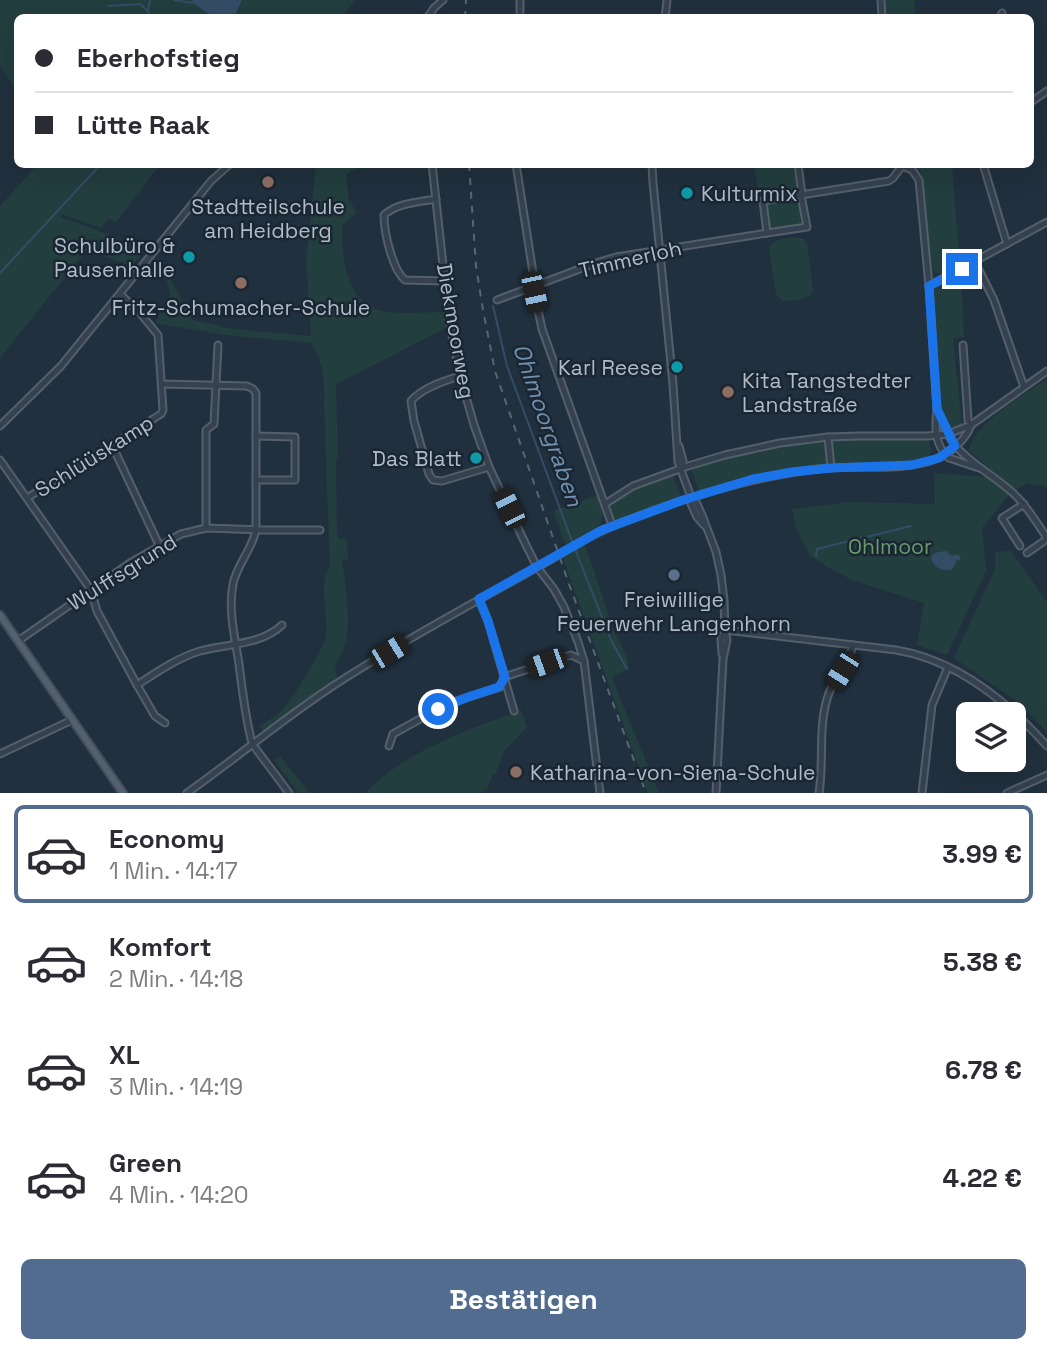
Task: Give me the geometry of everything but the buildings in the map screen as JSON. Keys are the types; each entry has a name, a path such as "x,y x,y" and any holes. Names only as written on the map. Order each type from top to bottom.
{"main road":[{"path":"0,615 123,793"}],"street":[{"path":"430,14 443,0"},
{"path":"0,426 61,366 211,181 226,168"},
{"name":"Diekmoorweg","path":"432,168 444,281 460,376 489,467 537,567 559,598 578,642 584,661 600,793"},
{"path":"517,168 545,340 612,525"},
{"path":"652,168 682,468 691,497 696,502 716,552 724,600 725,630 721,642 723,660 716,793"},
{"name":"Timmerloh","path":"498,300 599,262 629,254 807,227 799,168"},
{"path":"767,233 763,201 889,181 899,168"},
{"path":"908,168 919,180 937,409 944,436 944,454"},
{"path":"984,168 1007,244"},
{"path":"436,199 388,211 384,215 384,224 398,274 405,280 444,281"},
{"path":"929,286 1047,222"},
{"path":"975,262 995,300 1024,387"},
{"path":"120,294 158,335 162,384 247,386 253,389 257,398 256,530 254,540 233,582 231,606 247,723 253,745 289,793"},
{"path":"206,528 206,430 214,424 218,345"},
{"path":"963,345 968,420 971,425"},
{"path":"605,504 633,486 682,468 780,443 828,437 944,436 971,425 1047,371"},
{"path":"460,376 426,390 411,401 429,474 435,481 442,481 489,467"},
{"name":"Schlüüskamp","path":"27,498 161,414 162,384"},
{"path":"937,409 944,436 1008,488 1024,504 1047,538 1027,553"},
{"path":"187,793 339,682 479,599 612,525 691,497 753,479 831,468 912,465 939,458 955,446 971,425"},
{"path":"256,436 295,437 295,480 256,480"},
{"path":"828,437 831,468"},
{"path":"112,445 159,545"},
{"path":"944,454 982,469"},
{"path":"0,460 91,590 97,611 137,685 155,716 165,723"},
{"path":"1020,546 1002,518 1024,504"},
{"name":"Wulffsgrund","path":"18,641 159,545 181,534 206,528 320,530"},
{"path":"479,599 514,711"},
{"path":"137,685 183,658 200,651 258,639 276,632 282,625"},
{"path":"725,630 905,651 923,656 948,667 1000,700 1047,746"},
{"path":"571,656 578,642"},
{"path":"819,793 824,709 832,686 851,656 853,645"},
{"path":"389,746 393,734 407,725 447,704 499,687 505,677 571,656 584,661"},
{"path":"922,793 932,705 948,667"},
{"path":"0,754 72,720"},
{"path":"1007,793 1047,775"}],"green space":[{"path":"0,0 192,0 209,14 14,14 14,87 0,66"},
{"path":"242,0 356,0 344,14 234,14"},
{"path":"885,0 915,0 915,14 886,14"},
{"path":"34,168 159,168 116,222 108,219 101,228 61,214 61,217 145,250 132,266 87,250 0,358 0,206"},
{"path":"316,168 359,168 346,174 349,201 357,212 342,225 345,266 355,292 363,302 374,309 396,313 444,312 446,328 336,384 337,532 339,539 347,539 348,559 342,560 348,615 346,643 335,664 337,677 263,732 259,726 285,706 314,662 326,636 324,581 330,567 323,372 311,343 225,335 155,323 170,295 167,281 149,267 158,257 193,320 233,329 311,336 306,260"},
{"path":"754,168 796,168 799,190 759,196"},
{"path":"916,168 952,168 960,265 942,275 932,271 921,174"},
{"path":"797,197 802,225 769,231 765,202"},
{"path":"797,237 807,243 813,291 804,298 783,301 776,295 769,248 777,240"},
{"path":"961,274 964,337 953,338 962,425 949,427 938,402 932,290"},
{"path":"1047,379 1047,487 1027,483 1016,490 969,451 972,441 989,421"},
{"path":"876,438 928,439 932,450 929,457 912,463 836,465 794,470 699,492 691,468 782,446"},
{"name":"Ohlmoor","path":"934,473 987,477 1009,495 982,528 986,571 947,655 917,645 924,603 852,580 810,555 796,529 792,509 849,502 935,504"},
{"path":"673,474 681,498 624,520 613,520 609,508 620,496"},
{"path":"598,495 603,515 601,522 597,528 566,546 553,511"},
{"path":"585,544 629,668 612,678 659,793 648,793 560,550 566,546 569,553"},
{"path":"1011,551 1047,602 1047,732 1026,711 1026,702 1017,702 954,658 995,569 995,552"},
{"path":"521,710 527,727 504,751 486,791 365,793 399,765 438,743"},
{"path":"280,756 310,793 298,793 274,760"}],"water":[{"path":"192,0 242,0 235,14 209,14"},
{"path":"946,551 952,556 958,554 961,559 956,561 951,570 939,568 931,559 933,554"}],"waterway":[{"path":"149,14 150,0"},
{"path":"174,0 193,3"},
{"path":"108,6 140,4 148,11"},
{"path":"0,273 97,168"},
{"name":"Ohlmoorgraben","path":"493,306 507,366 573,544"},
{"name":"Ohlmoorgraben","path":"816,557 817,549 911,526"},
{"name":"Ohlmoorgraben","path":"575,549 611,640 627,669"}],"railway":[{"path":"465,14 466,0"},
{"path":"469,168 476,266 495,371 646,793"}],"place":[{"name":"Stadtteilschule am Heidberg","path":"268,182"},
{"name":"Kulturmix","path":"687,193"},
{"name":"Schulbüro & Pausenhalle","path":"189,257"},
{"name":"Fritz-Schumacher-Schule","path":"241,283"},
{"name":"Karl Reese","path":"677,367"},
{"name":"Kita Tangstedter Landstraße","path":"728,392"},
{"name":"Das Blatt","path":"476,458"},
{"name":"Freiwillige Feuerwehr Langenhorn","path":"674,575"},
{"name":"Katharina-von-Siena-Schule","path":"516,772"}],"route":[{"path":"438,709 499,687 505,677 479,599 602,530 683,500 753,479 831,468 912,465 939,458 955,446 937,409 929,286 962,269"}]}
